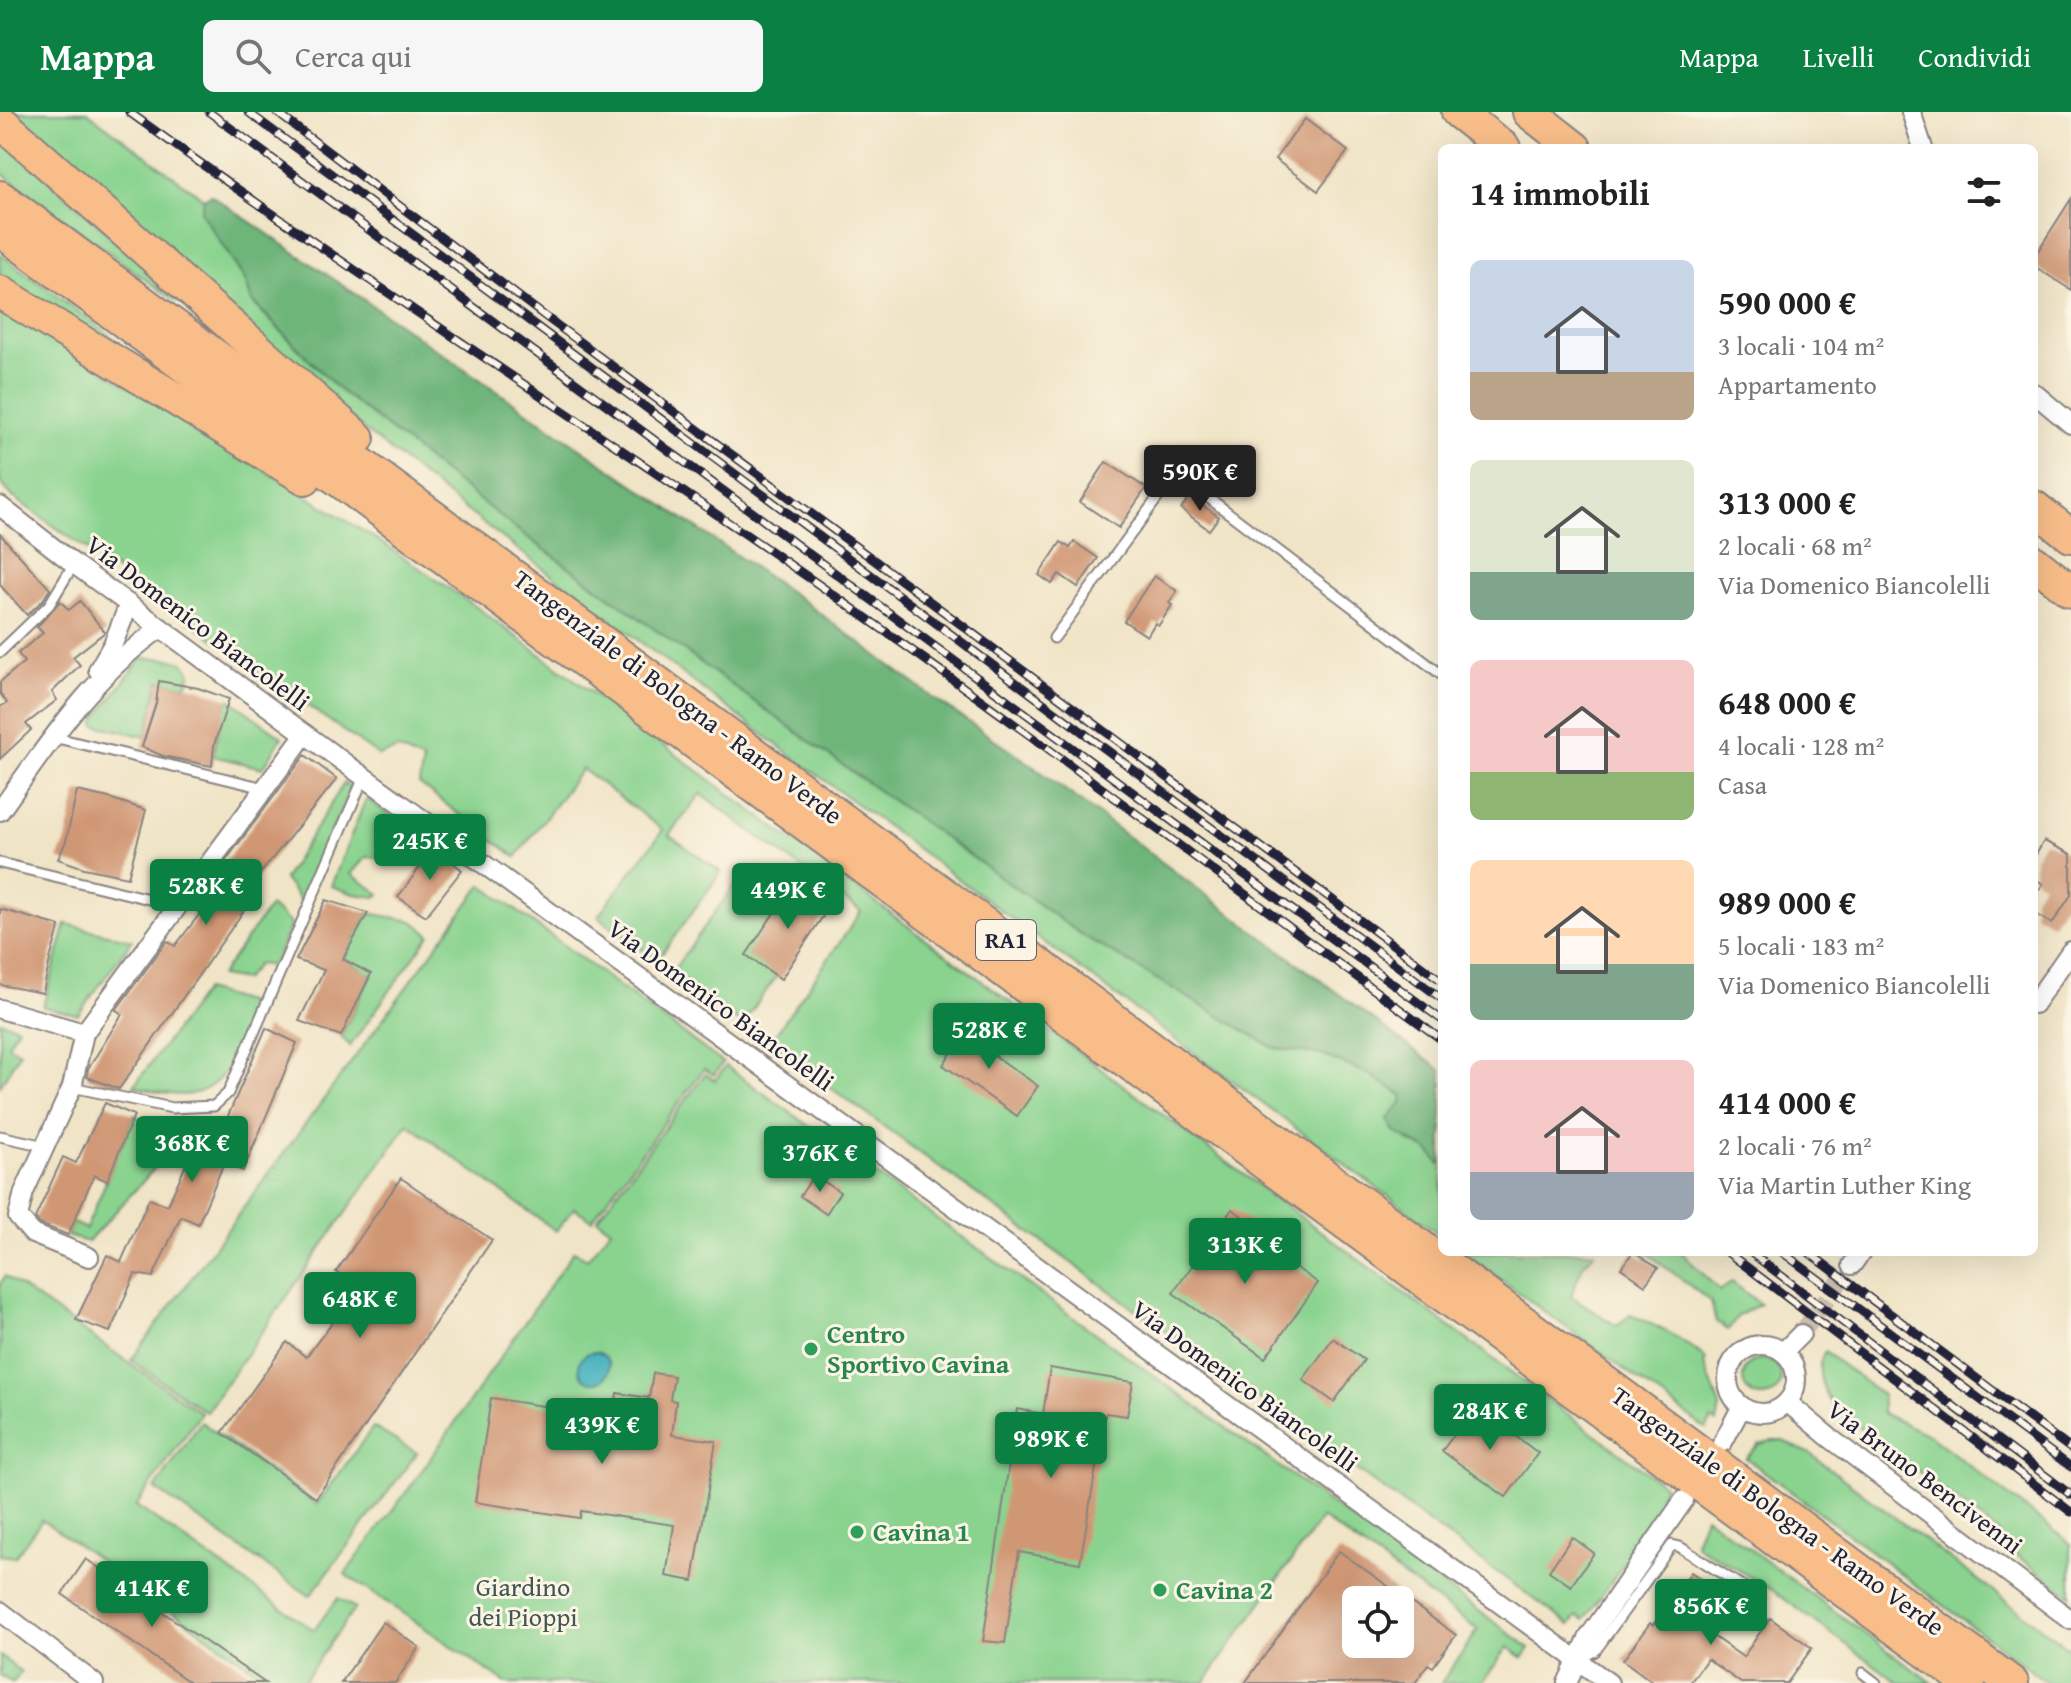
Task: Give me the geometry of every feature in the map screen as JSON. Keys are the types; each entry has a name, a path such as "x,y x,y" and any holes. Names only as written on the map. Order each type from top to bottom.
{"highway":[{"path":"1458,112 1499,144"},
{"path":"1529,112 1570,144"},
{"path":"0,121 349,430 565,613"},
{"name":"Tangenziale di Bologna - Ramo Verde","path":"0,197 2012,1683"},
{"name":"Tangenziale di Bologna - Ramo Verde","path":"0,230 1969,1683"},
{"path":"0,292 518,612"},
{"path":"2038,510 2071,536"},
{"path":"2038,565 2071,591"}],"street":[{"path":"1911,112 1922,144"},
{"path":"2038,396 2071,424"},
{"name":"Via Domenico Biancolelli","path":"0,506 305,734 1609,1683"},
{"path":"71,714 113,644 129,604"},
{"path":"0,811 53,737 118,660 161,628"},
{"path":"89,1257 33,1234 18,1217 24,1192 72,1087 84,1033 305,734"},
{"path":"2038,998 2071,951"},
{"path":"0,1009 84,1033"},
{"path":"1783,1352 1801,1334"},
{"path":"1752,1346 1773,1346 1783,1352 1791,1360 1796,1382 1787,1402 1779,1409 1760,1413 1742,1406 1729,1389 1729,1368 1734,1358 1752,1346"},
{"name":"Via Bruno Bencivenni","path":"1787,1402 2071,1620"},
{"path":"1723,1442 1742,1406"},
{"path":"1567,1683 1589,1637 1684,1500"},
{"path":"0,1611 94,1683"}],"lane":[{"path":"1054,638 1176,473 1438,672"},
{"path":"0,652 49,605 74,564"},
{"path":"53,737 264,788"},
{"path":"72,1087 172,1108 214,1106 228,1093 364,777"},
{"path":"0,863 178,906"},
{"path":"0,1136 45,1146"},
{"path":"1577,1658 1595,1651 1675,1544 1759,1597"},
{"path":"1863,1673 1876,1683"}],"green space":[{"path":"7,112 87,112 204,199 201,212 245,280 252,302 337,388 515,528 1082,935 1274,1048 1319,1054 1367,1073 1403,1096 1407,1140 1429,1151 1438,1161 1438,1233 793,757 363,429"},
{"path":"0,136 183,300 176,302 0,172"},
{"path":"211,195 806,603 932,697 1029,763 1438,1068 1438,1161 1429,1151 1395,1132 1388,1119 1402,1103 1402,1095 1367,1073 1319,1054 1274,1048 1082,935 515,528 337,388 252,301 245,280 201,212 204,199"},
{"path":"0,254 159,371 0,279"},
{"path":"0,307 378,540 475,606 1665,1486 1660,1495 1669,1501 1584,1620 1577,1616 1570,1625 769,1043 861,912 701,794 669,835 721,872 657,961 598,916 663,830 582,769 516,857 419,784 423,761 398,749 379,756 13,497 0,482"},
{"path":"141,658 182,663 191,673 186,686 159,681 146,737 95,725 95,720"},
{"path":"229,699 282,737 263,768 213,756"},
{"path":"344,783 351,787 301,902 284,879"},
{"path":"369,800 433,848 424,860 366,857 351,874 380,894 376,897 331,886 365,801"},
{"path":"736,883 777,909 777,976 742,1024 672,972"},
{"path":"482,885 723,1063 714,1075 704,1069 592,1220 574,1208 556,1231 408,1124 206,1412 131,1360"},
{"path":"270,906 291,924 273,966 258,964 244,980 220,976"},
{"path":"368,913 413,921 430,935 350,1046 341,1036 371,975 343,959"},
{"path":"66,924 132,940 78,1015 43,1007"},
{"path":"205,990 256,1005 228,1068 205,1089 190,1094 166,1093 134,1086"},
{"path":"0,1021 18,1027 8,1045 20,1052 0,1086"},
{"name":"Centro Sportivo Cavina","path":"726,1066 1530,1648 1523,1658 1508,1647 1482,1683 1441,1683 1478,1630 1322,1518 1204,1683 506,1683 345,1574 416,1479 574,1251 587,1259 611,1229 597,1219 705,1074 715,1080"},
{"path":"134,1115 182,1138 88,1242 67,1236 73,1223 86,1229"},
{"path":"1468,1256 1591,1256 1583,1265 1571,1296 1617,1326 1630,1314 1660,1328 1706,1359 1704,1363 1720,1407 1717,1423 1712,1420 1706,1429"},
{"path":"1651,1256 1685,1256 1720,1291 1732,1282 1760,1304 1738,1316 1728,1330 1716,1322 1711,1302"},
{"path":"5,1276 201,1413 136,1506 314,1630 338,1598 355,1608 302,1683 266,1683 268,1679 42,1520 15,1557 0,1555 0,1284"},
{"path":"1825,1352 1883,1396 1882,1413 1931,1436 2071,1544 2071,1596 2012,1552 1998,1532 1836,1409 1820,1374"},
{"path":"1762,1359 1775,1365 1781,1378 1775,1391 1762,1397 1749,1391 1743,1378 1749,1365"},
{"path":"201,1422 317,1504 373,1427 417,1453 310,1596 155,1489"},
{"path":"1783,1441 1809,1453 2071,1650 2071,1683 2048,1683 1746,1458 1760,1444"},
{"path":"1705,1516 1932,1683 1899,1683 1772,1590 1696,1545"},
{"path":"0,1656 21,1672 13,1683 0,1676"}],"water":[{"path":"594,1352 605,1356 609,1367 605,1378 594,1382 583,1378 579,1367 583,1356"}],"building":[{"path":"1305,119 1348,151 1318,191 1275,159"},
{"path":"2071,199 2071,290 2038,269 2038,251"},
{"path":"1106,462 1146,488 1119,528 1080,502"},
{"path":"1190,496 1219,517 1209,530 1181,509"},
{"path":"0,534 50,589 27,615 0,585"},
{"path":"1061,542 1070,548 1074,542 1098,558 1078,587 1059,574 1052,584 1039,575"},
{"path":"1154,576 1177,591 1159,625 1155,623 1147,636 1124,621"},
{"path":"60,601 69,610 80,601 105,632 73,657 80,665 52,692 57,700 26,724 31,730 0,759 0,707 7,703 0,693 0,682 24,662 18,653 43,633 37,627"},
{"path":"159,681 198,688 229,699 214,745 212,766 163,756 142,747 156,703"},
{"path":"305,755 337,779 245,892 252,899 119,1089 87,1077 88,1069 122,1014 116,1010 167,941 175,946 225,881 215,875"},
{"path":"77,791 146,810 128,877 58,859 66,841"},
{"path":"2044,841 2071,854 2071,895 2052,924 2038,915 2038,891 2043,884 2038,881 2038,851"},
{"path":"434,848 462,870 426,916 398,897"},
{"path":"794,883 829,907 781,979 746,955"},
{"path":"326,900 368,913 343,959 371,974 341,1036 299,1021 324,970 296,960"},
{"path":"0,909 60,926 43,993 0,985"},
{"path":"971,1024 1001,1045 994,1055 1038,1086 1017,1116 943,1065"},
{"path":"266,1028 297,1043 243,1171 224,1163 198,1224 181,1216 153,1277 135,1274 110,1332 76,1320 107,1255 121,1262 149,1199 168,1205 195,1144 212,1153"},
{"path":"105,1103 134,1115 107,1181 94,1175 68,1235 40,1224 35,1218 63,1157 76,1163"},
{"path":"814,1175 840,1192 826,1214 800,1196"},
{"path":"401,1178 492,1240 316,1498 222,1433 287,1342 306,1357 360,1285 336,1272"},
{"path":"1232,1209 1261,1229 1254,1238 1318,1283 1265,1358 1173,1293"},
{"path":"1630,1256 1639,1256 1658,1268 1645,1285 1621,1268"},
{"path":"1333,1338 1364,1360 1334,1402 1303,1380"},
{"path":"1050,1368 1133,1382 1127,1416 1106,1413 1080,1563 1019,1552 1005,1643 983,1641 1017,1409 1043,1414"},
{"path":"653,1373 674,1376 670,1400 676,1401 672,1435 716,1441 693,1581 666,1576 674,1525 581,1511 580,1518 475,1502 491,1398 614,1417 617,1393 649,1398"},
{"path":"1475,1406 1538,1453 1506,1497 1442,1451"},
{"path":"1572,1537 1594,1553 1571,1586 1549,1571"},
{"path":"1339,1551 1388,1586 1342,1586 1342,1658 1414,1658 1414,1605 1456,1635 1433,1667 1428,1664 1415,1683 1245,1683"},
{"path":"86,1559 265,1683 191,1683 62,1594"},
{"path":"1691,1572 1706,1582 1695,1597 1707,1605 1694,1623 1743,1657 1770,1618 1812,1648 1787,1683 1741,1683 1707,1659 1690,1683 1654,1683 1623,1660"},
{"path":"383,1622 419,1647 395,1683 341,1683"}],"tunnel":[{"path":"1801,1334 1852,1265"}],"railway":[{"path":"129,112 219,177 862,615 1438,1037"},
{"path":"209,112 1438,1017"},
{"path":"248,112 1438,996"},
{"path":"276,112 546,317 1438,978"},
{"path":"1732,1256 2071,1512"},
{"path":"1755,1256 2071,1495"},
{"path":"1787,1256 2071,1467"},
{"path":"1813,1256 2071,1449"}],"place":[{"name":"Centro Sportivo Cavina","path":"811,1349"},
{"name":"Cavina 1","path":"857,1532"},
{"name":"Cavina 2","path":"1160,1590"}],"park label":[{"name":"Giardino dei Pioppi","path":"523,1602"}]}
